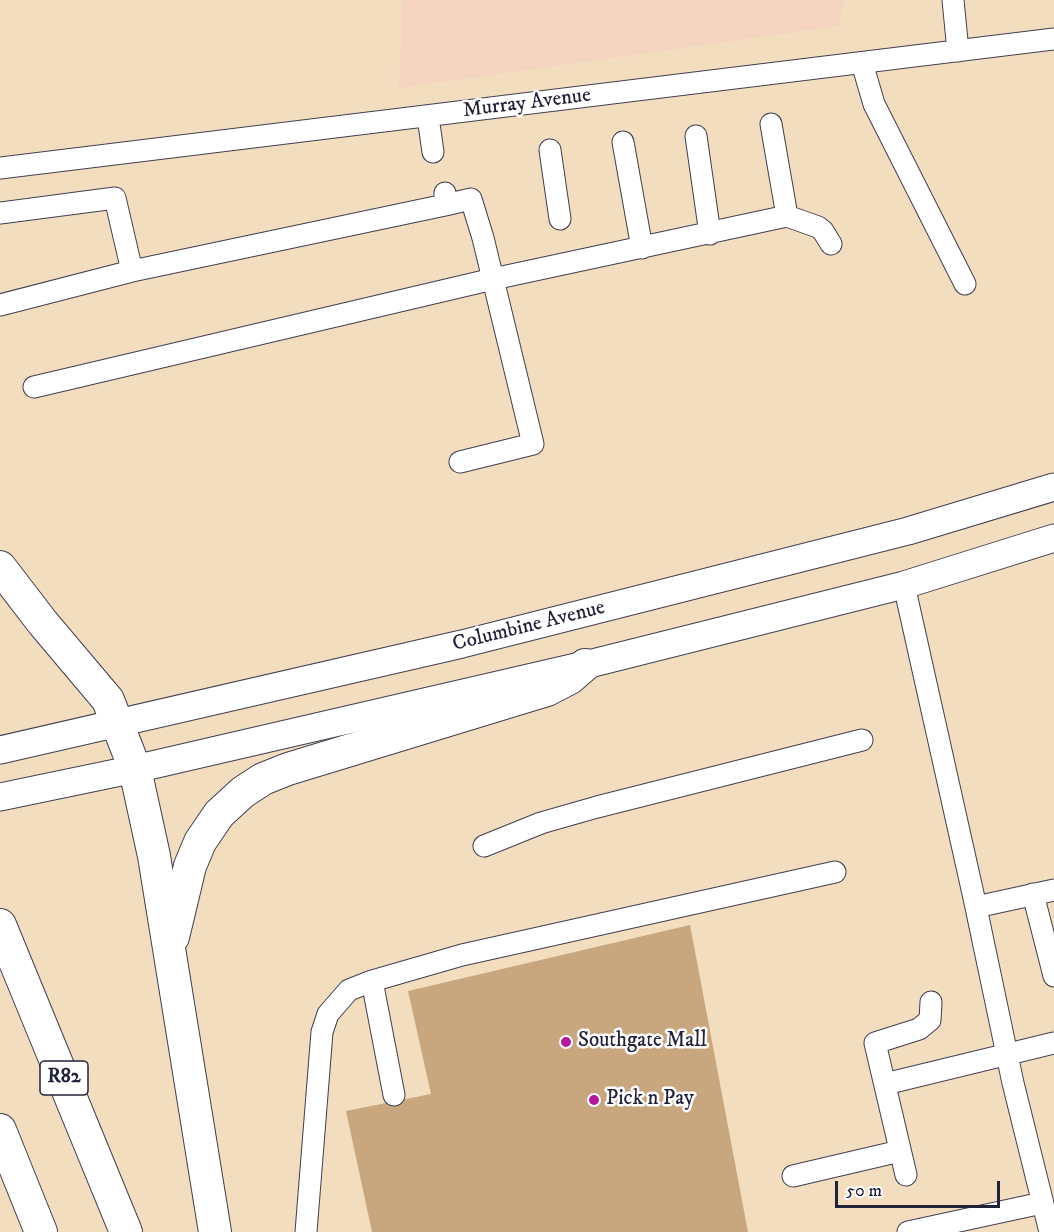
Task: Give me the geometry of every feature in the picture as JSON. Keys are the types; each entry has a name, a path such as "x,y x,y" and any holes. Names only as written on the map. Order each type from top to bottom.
{"highway":[{"path":"0,567 43,623 108,700 135,769 154,856 214,1232"},
{"path":"168,953 190,866 200,842 219,814 243,792 263,779 288,769 547,690 570,678 585,665"},
{"name":"R82","path":"0,925 126,1232"},
{"path":"0,1130 41,1232"}],"main road":[{"name":"Columbine Avenue","path":"0,750 462,644 784,564 908,531 1054,487"},
{"path":"0,797 135,769 585,665 904,585 1054,538"}],"street":[{"path":"953,0 958,51"},
{"name":"Murray Avenue","path":"0,168 1054,39"},
{"path":"862,63 874,104 964,284"},
{"path":"428,117 433,152"},
{"path":"771,124 787,216"},
{"path":"696,136 710,234"},
{"path":"623,142 642,248"},
{"path":"550,150 560,219"},
{"path":"0,213 115,198 132,271"},
{"path":"0,305 132,271 445,199 471,199 533,444 460,462"},
{"path":"34,387 493,279 787,216 818,227 831,244"},
{"path":"904,585 1008,1055 1050,1232"},
{"path":"484,846 541,823 597,807 862,740"},
{"path":"306,1232 322,1032 328,1014 349,990 462,955 835,872"},
{"path":"976,907 1054,890"},
{"path":"1033,894 1054,976"},
{"path":"372,981 394,1095"},
{"path":"906,1175 875,1042 919,1029 930,1020 931,1002"},
{"path":"885,1084 1054,1043"},
{"path":"793,1176 900,1151"},
{"path":"908,1232 1042,1203"}],"shaded area":[{"path":"403,0 844,0 839,26 399,88"}],"building":[{"name":"Southgate Mall","path":"690,925 748,1232 372,1232 346,1111 431,1094 408,991"}],"place":[{"name":"Southgate Mall","path":"566,1042"},
{"name":"Pick n Pay","path":"594,1100"}]}
